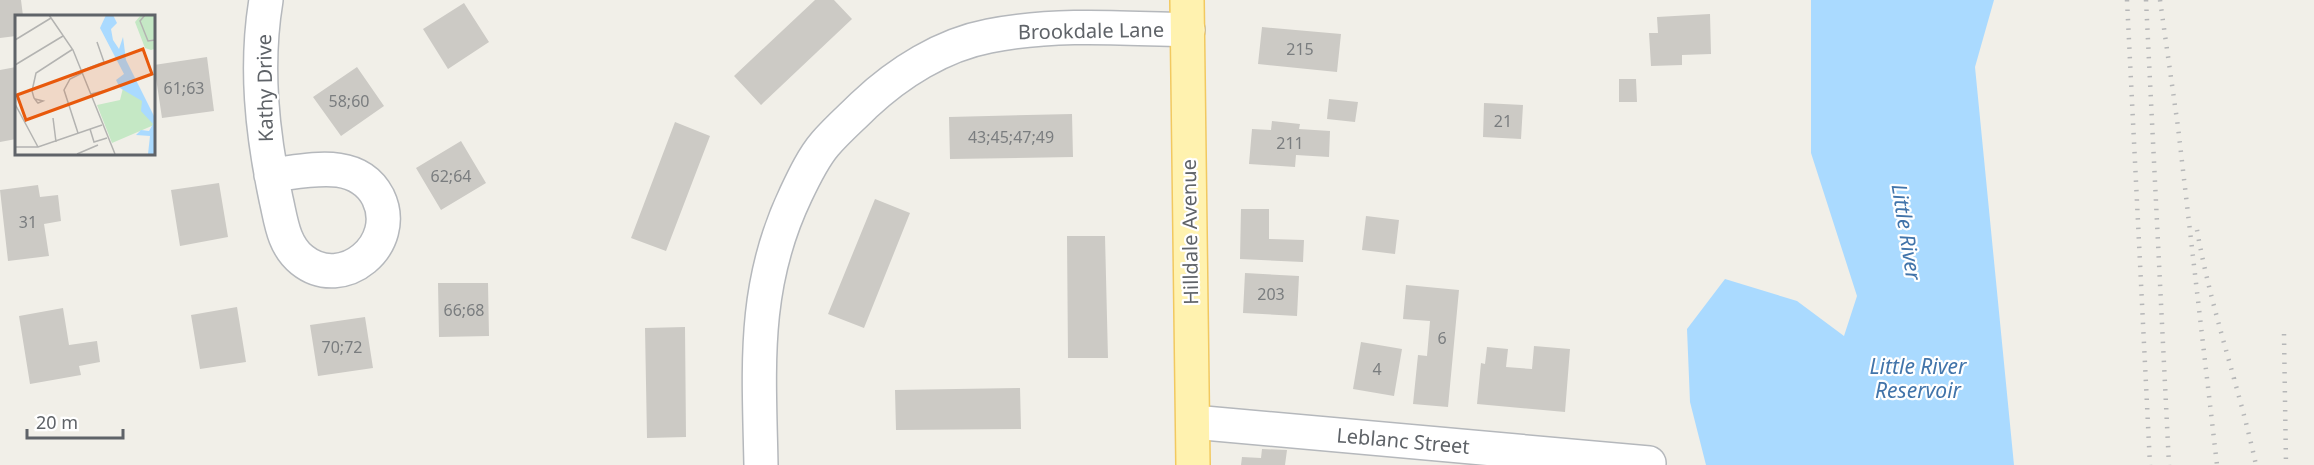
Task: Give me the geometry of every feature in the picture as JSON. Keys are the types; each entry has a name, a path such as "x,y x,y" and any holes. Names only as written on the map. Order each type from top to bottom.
{"main road":[{"name":"Hilldale Avenue","path":"1187,15 1193,465"}],"street":[{"name":"Kathy Drive","path":"266,0 260,52 261,97 265,146 271,175"},
{"name":"Brookdale Lane","path":"761,465 759,336 768,273 778,238 792,203 806,173 825,144 876,94 900,76 956,45 988,36 1031,30 1093,27 1187,15"},
{"name":"Leblanc Street","path":"1193,422 1649,463"}],"water":[{"name":"Little River Reservoir","path":"1811,0 1994,0 1975,67 2014,465 1706,465 1690,402 1687,329 1725,279 1797,301 1844,336 1857,296 1811,153"}],"building":[{"path":"0,0 21,0 23,15 15,15 15,36 0,38"},
{"path":"815,0 834,0 852,19 761,105 734,76"},
{"path":"464,3 489,42 448,69 423,29"},
{"path":"1710,14 1711,54 1682,55 1682,65 1651,66 1649,33 1658,33 1657,17"},
{"path":"1262,27 1341,34 1337,72 1258,64"},
{"path":"207,57 214,111 162,118 154,65"},
{"path":"15,67 15,139 0,142 0,70"},
{"path":"357,67 384,106 341,136 313,97"},
{"path":"1619,79 1636,79 1637,102 1619,102"},
{"path":"1329,99 1358,102 1355,122 1327,119"},
{"path":"1484,103 1523,105 1521,139 1483,137"},
{"path":"1072,114 1073,157 950,159 949,117"},
{"path":"1272,121 1300,124 1299,129 1330,131 1329,157 1296,155 1295,167 1249,164 1252,129 1271,130"},
{"path":"675,122 710,136 666,251 631,238"},
{"path":"461,141 486,183 441,210 416,168"},
{"path":"219,183 228,237 180,246 171,190"},
{"path":"38,185 40,197 58,195 61,221 44,224 49,256 8,261 0,190"},
{"path":"875,199 910,213 864,328 828,314"},
{"path":"1241,209 1269,209 1269,239 1304,240 1303,262 1240,259"},
{"path":"1366,216 1399,220 1395,254 1362,250"},
{"path":"1067,236 1105,236 1108,358 1068,358"},
{"path":"1245,273 1299,276 1297,316 1243,313"},
{"path":"438,283 488,283 489,336 439,337"},
{"path":"1406,285 1459,290 1448,407 1413,404 1418,355 1427,356 1430,321 1403,319"},
{"path":"237,307 246,362 200,369 191,315"},
{"path":"63,308 69,345 97,341 100,362 79,366 81,375 30,384 19,316"},
{"path":"365,317 373,368 318,376 310,325"},
{"path":"685,327 686,437 647,438 645,328"},
{"path":"1361,342 1402,349 1394,396 1353,389"},
{"path":"1534,346 1570,349 1565,412 1477,404 1481,363 1485,364 1487,347 1508,349 1506,367 1532,369"},
{"path":"1020,388 1021,429 896,430 895,390"},
{"path":"1262,449 1287,450 1285,465 1241,465 1242,457 1261,458"}],"railway":[{"path":"2127,0 2150,465"},
{"path":"2146,0 2169,465"},
{"path":"2160,0 2178,127 2217,465"},
{"path":"2197,230 2256,465"},
{"path":"2284,334 2286,465"}],"water label":[{"name":"Little River","path":"1906,232"}]}
